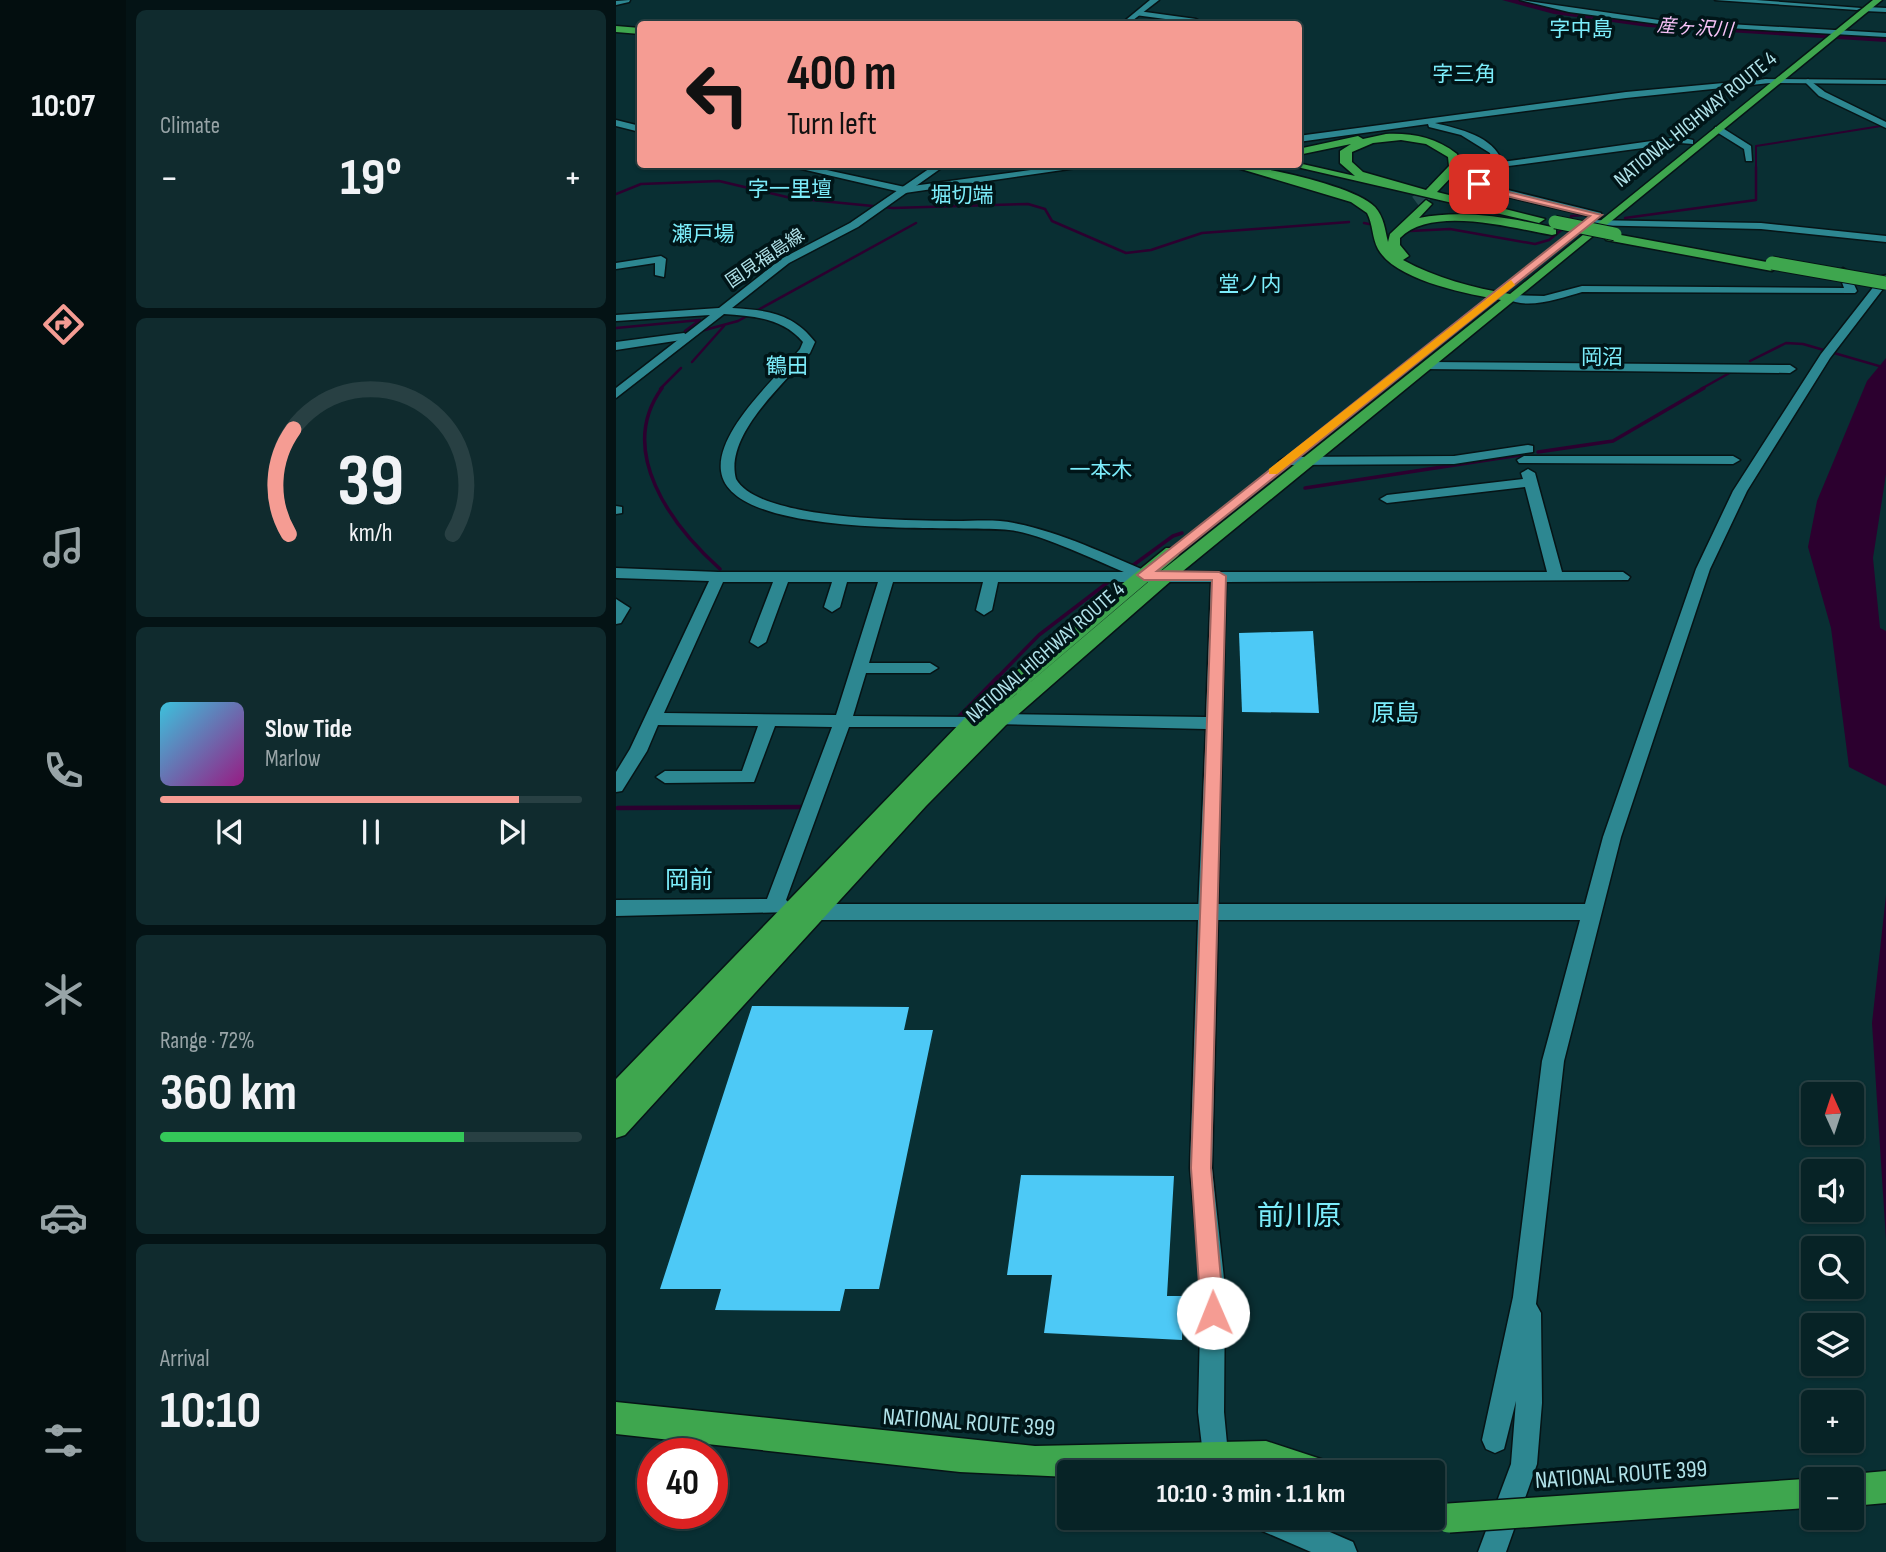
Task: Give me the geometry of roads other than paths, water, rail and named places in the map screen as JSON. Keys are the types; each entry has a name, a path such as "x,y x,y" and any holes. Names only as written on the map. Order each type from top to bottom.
{"highway":[{"name":"NATIONAL HIGHWAY ROUTE 4","path":"1830,34 1857,8 1878,0"},
{"name":"NATIONAL HIGHWAY ROUTE 4","path":"1603,229 1690,142 1772,81 1867,4"},
{"path":"616,28 637,30"},
{"name":"NATIONAL HIGHWAY ROUTE 4","path":"616,1097 794,906 972,723 1144,575 1286,461 1503,295 1603,229 1772,81"},
{"path":"1302,151 1378,136 1406,135 1439,141 1459,152 1464,162 1460,172 1436,191 1455,167 1454,156 1443,148 1420,140 1387,138 1363,142 1346,151 1346,163 1371,180 1539,219 1553,226"},
{"path":"1302,167 1539,219"},
{"path":"1242,168 1362,203 1375,215 1386,252 1403,265 1503,295"},
{"path":"1290,168 1553,226"},
{"path":"1382,240 1390,228 1421,203 1396,233 1394,245 1412,262 1503,295"},
{"path":"1396,233 1410,224 1443,218 1603,229 1772,265 1886,283"},
{"path":"1603,229 1748,263 1772,265"},
{"name":"NATIONAL HIGHWAY ROUTE 4","path":"616,1126 918,800 999,720 1167,576 1429,366 1503,295"},
{"name":"NATIONAL ROUTE 399","path":"616,1418 960,1456 1057,1462"},
{"name":"NATIONAL ROUTE 399","path":"1247,1460 1266,1457 1276,1460"},
{"path":"1864,1489 1886,1488"},
{"name":"NATIONAL ROUTE 399","path":"1445,1517 1801,1494"}],"street":[{"path":"616,3 626,0"},
{"path":"1148,0 1155,0"},
{"path":"1128,21 1155,0"},
{"path":"1524,0 1560,8 1643,19 1830,34 1886,35"},
{"path":"1719,0 1857,8"},
{"path":"1867,4 1886,10"},
{"path":"1138,13 1196,21"},
{"path":"1302,138 1626,94 1772,81 1886,82"},
{"path":"1808,81 1822,94 1886,125"},
{"path":"616,122 637,128"},
{"path":"1421,122 1477,139 1494,152 1498,165"},
{"path":"1718,129 1748,148 1749,159"},
{"path":"1690,142 1680,140 1498,165 1478,186 1603,229 1761,226 1886,239"},
{"path":"803,168 905,190 1071,168"},
{"name":"国見福島線","path":"616,394 684,337 785,261 881,206 937,168"},
{"path":"616,266 661,259 660,275"},
{"path":"1503,295 1544,299 1583,289 1851,291 1843,271"},
{"path":"1495,1440 1528,1269 1553,1061 1612,837 1703,569 1740,491 1827,354 1886,283"},
{"path":"616,318 719,311 780,319 800,329 809,342 738,430 727,460 730,480 735,489 754,503 811,516 1011,526 1038,533 1144,575"},
{"path":"616,346 684,337"},
{"path":"1429,366 1790,369"},
{"path":"1286,461 1454,460 1525,453 1733,460"},
{"path":"1525,453 1530,482 1556,577"},
{"path":"1387,499 1530,482"},
{"path":"617,575 1623,577"},
{"path":"832,607 841,575"},
{"path":"775,907 859,668 888,575"},
{"path":"758,642 783,576"},
{"path":"984,610 992,576"},
{"path":"1216,1460 1211,1412 1213,1288 1201,1168 1219,576"},
{"path":"616,786 654,719 718,577"},
{"path":"616,604 622,608 616,620"},
{"path":"859,668 930,668"},
{"path":"654,719 841,718 972,723"},
{"path":"666,777 748,777 769,720"},
{"path":"999,720 1216,723"},
{"path":"616,908 794,906"},
{"path":"814,912 1592,912"},
{"path":"1492,1552 1524,1464 1530,1403 1528,1269"},
{"path":"1293,1530 1343,1552"}],"waterway":[{"name":"産ヶ沢川","path":"1507,0 1648,24 1886,39"},
{"path":"1625,218 1756,200 1756,146 1881,126"},
{"path":"616,194 641,184 719,181 791,198 893,208 1028,204 1045,209 1052,221 1126,253 1151,250 1202,233 1349,222"},
{"path":"1571,222 1571,216 1583,215"},
{"path":"701,331 738,321 916,223"},
{"path":"1364,223 1369,224"},
{"path":"1410,231 1450,229 1535,244 1549,240 1564,228"},
{"path":"616,328 700,320 685,331"},
{"path":"692,362 724,326"},
{"path":"1750,361 1786,343 1803,344 1886,368"},
{"path":"660,389 681,368"},
{"path":"1701,389 1733,371"},
{"path":"662,388 649,412 645,437 647,461 655,486 684,531 720,569"},
{"path":"1538,452 1613,441 1704,388"},
{"path":"1305,488 1520,455"},
{"path":"1132,566 1173,536 1182,533"},
{"path":"997,678 1039,635 1111,580"},
{"path":"957,719 998,677"},
{"path":"618,808 806,807"}],"tunnel":[{"path":"1416,202 1432,190"}],"district":[{"name":"字中島","path":"1581,29"},
{"name":"字三角","path":"1464,74"},
{"name":"字一里壇","path":"790,189"},
{"name":"堀切端","path":"962,195"},
{"name":"瀬戸場","path":"703,234"},
{"name":"堂ノ内","path":"1250,284"},
{"name":"岡沼","path":"1602,357"},
{"name":"鶴田","path":"787,366"},
{"name":"一本木","path":"1101,470"},
{"name":"原島","path":"1395,713"},
{"name":"岡前","path":"689,880"},
{"name":"前川原","path":"1299,1215"}]}
